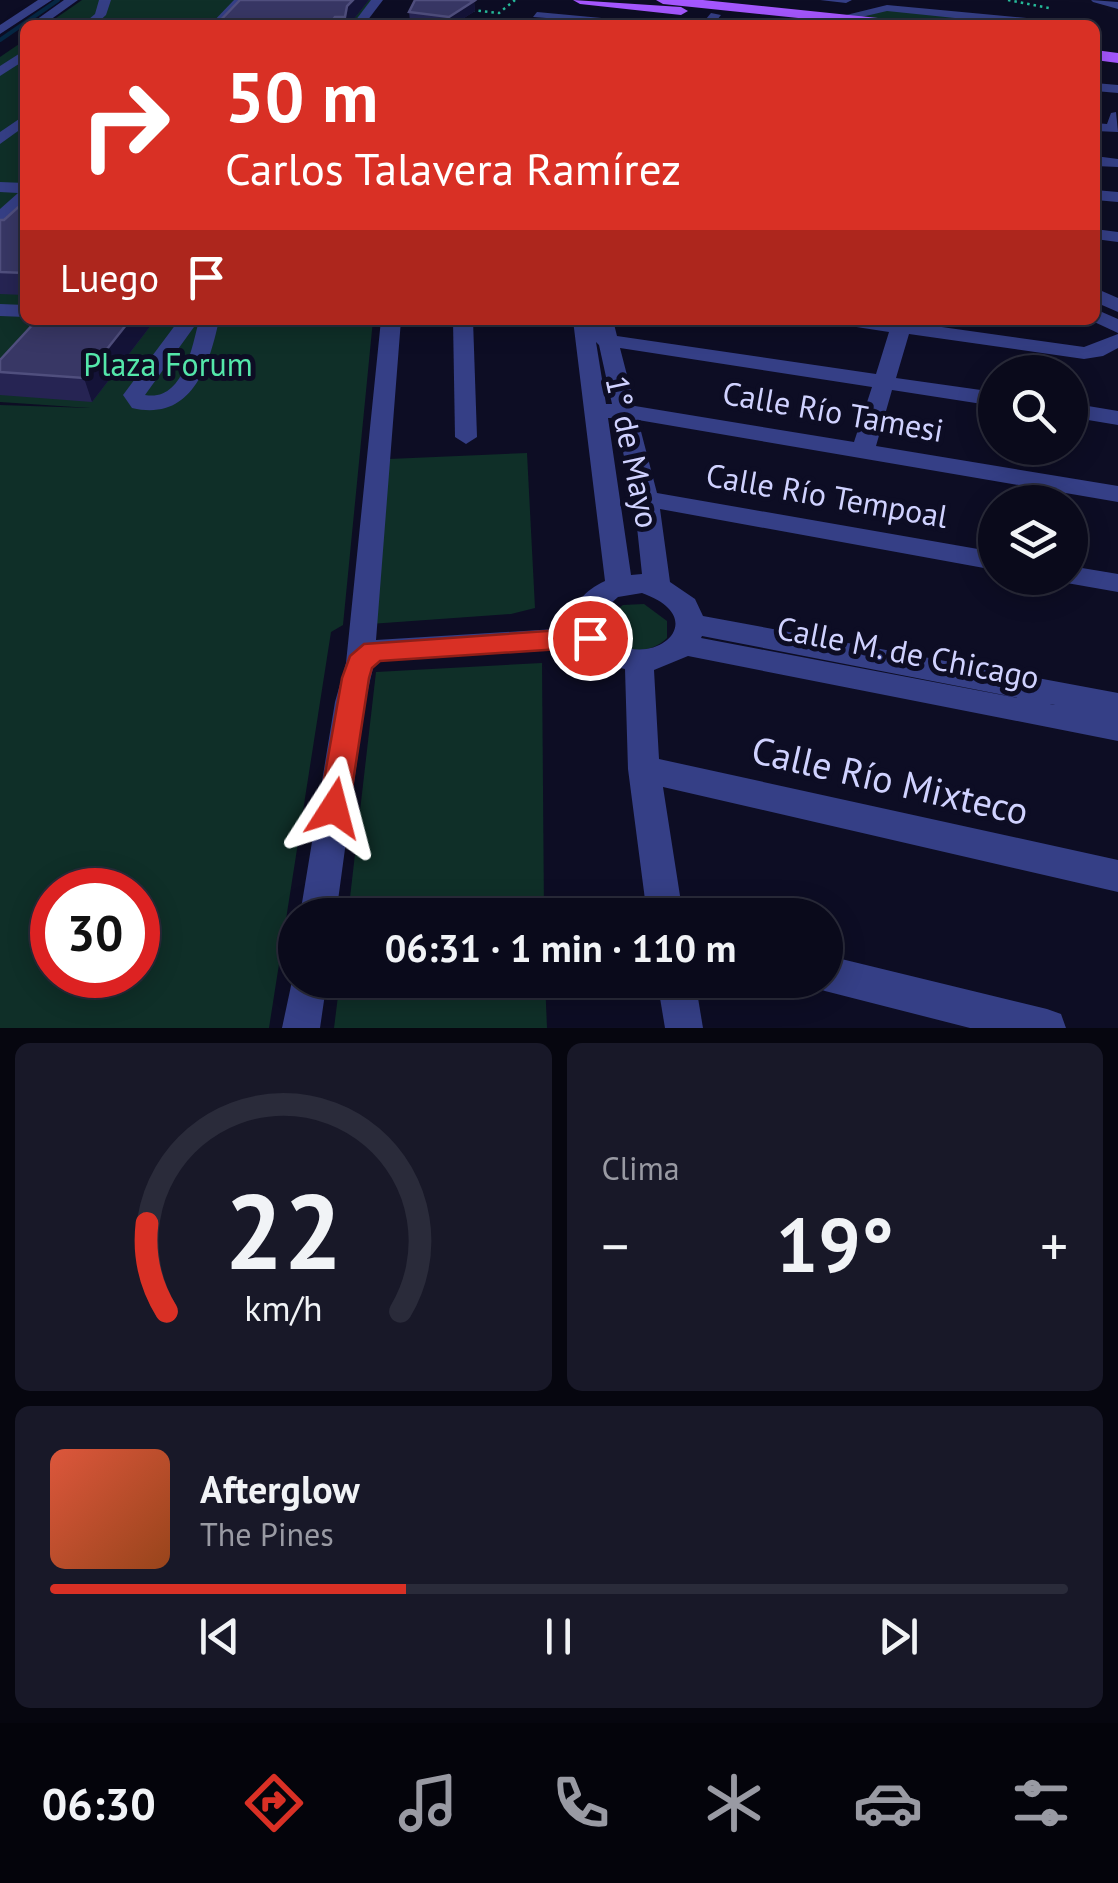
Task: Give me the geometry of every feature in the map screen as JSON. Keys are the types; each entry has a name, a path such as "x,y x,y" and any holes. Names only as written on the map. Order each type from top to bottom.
{"main road":[{"path":"580,0 697,4 859,20"},
{"path":"602,0 668,4 718,20"}],"street":[{"path":"0,18 6,10 27,2 23,0"},
{"path":"0,30 46,0"},
{"path":"43,20 76,0 88,6 72,20"},
{"path":"221,20 240,0"},
{"path":"362,20 377,0"},
{"path":"1097,0 1118,6"},
{"path":"540,20 550,2"},
{"path":"840,18 888,8 1050,20"},
{"path":"1100,128 1112,129 1117,108"},
{"path":"1100,162 1114,163"},
{"path":"2,215 20,197"},
{"path":"28,337 38,325"},
{"path":"185,325 134,395 140,403 155,405 173,399 192,381 208,325"},
{"path":"321,898 350,702 360,663 392,325"},
{"path":"464,325 466,438"},
{"name":"1° de Mayo","path":"584,325 619,584"},
{"path":"875,325 1084,353 1096,352 1118,340"},
{"path":"604,330 978,396"},
{"name":"1° de Mayo","path":"604,330 646,499 657,586"},
{"path":"863,449 897,384 900,330"},
{"name":"Calle Río Tamesi","path":"595,411 626,410 863,449 1004,485"},
{"path":"1088,413 1118,418"},
{"name":"Calle Río Tamesi","path":"1088,493 1118,494"},
{"name":"Calle Río Tempoal","path":"646,499 978,558"},
{"path":"1088,577 1118,583"},
{"path":"619,584 657,586 686,605 688,634 672,654 638,661 615,656 590,638 584,616 588,605 606,589 619,584"},
{"name":"Calle M. de Chicago","path":"688,634 1118,705"},
{"name":"Calle M. de Chicago","path":"688,634 1118,729"},
{"path":"360,663 374,651 590,638"},
{"path":"638,661 644,769 663,898"},
{"name":"Calle Río Mixteco","path":"644,769 1118,876"},
{"path":"843,977 1047,1028"},
{"path":"301,1028 305,998"},
{"path":"679,998 684,1028"}],"path":[{"path":"461,8 498,13 515,0"},
{"path":"1008,0 1041,4 1063,20"},
{"path":"467,7 472,3"},
{"path":"454,18 465,20"}],"green space":[{"path":"82,0 375,0 363,20 53,20"},
{"path":"888,9 995,20 882,20 855,17"},
{"name":"Plaza Forum","path":"20,43 20,325 373,325 343,625 331,632 289,898 278,898 278,971 269,1028 0,1028 0,405 90,408 0,402 0,57"},
{"path":"527,453 535,608 511,614 370,624 389,459"},
{"path":"644,604 667,621 667,638 643,650 626,648 611,639 605,631 607,616 623,605"},
{"path":"542,663 544,898 350,898 376,672"},
{"path":"338,998 546,998 547,1028 334,1028"}],"building":[{"path":"240,0 353,0 345,17 333,20 221,20"},
{"path":"415,0 474,1 449,17 409,12"},
{"path":"20,206 20,273 0,272 0,220"},
{"path":"32,325 126,325 84,378 0,372 0,360"}],"waterway":[{"path":"29,20 58,0"},
{"path":"0,40 20,26"}],"route":[{"path":"334,808 356,678 360,663 374,651 590,638"}]}
